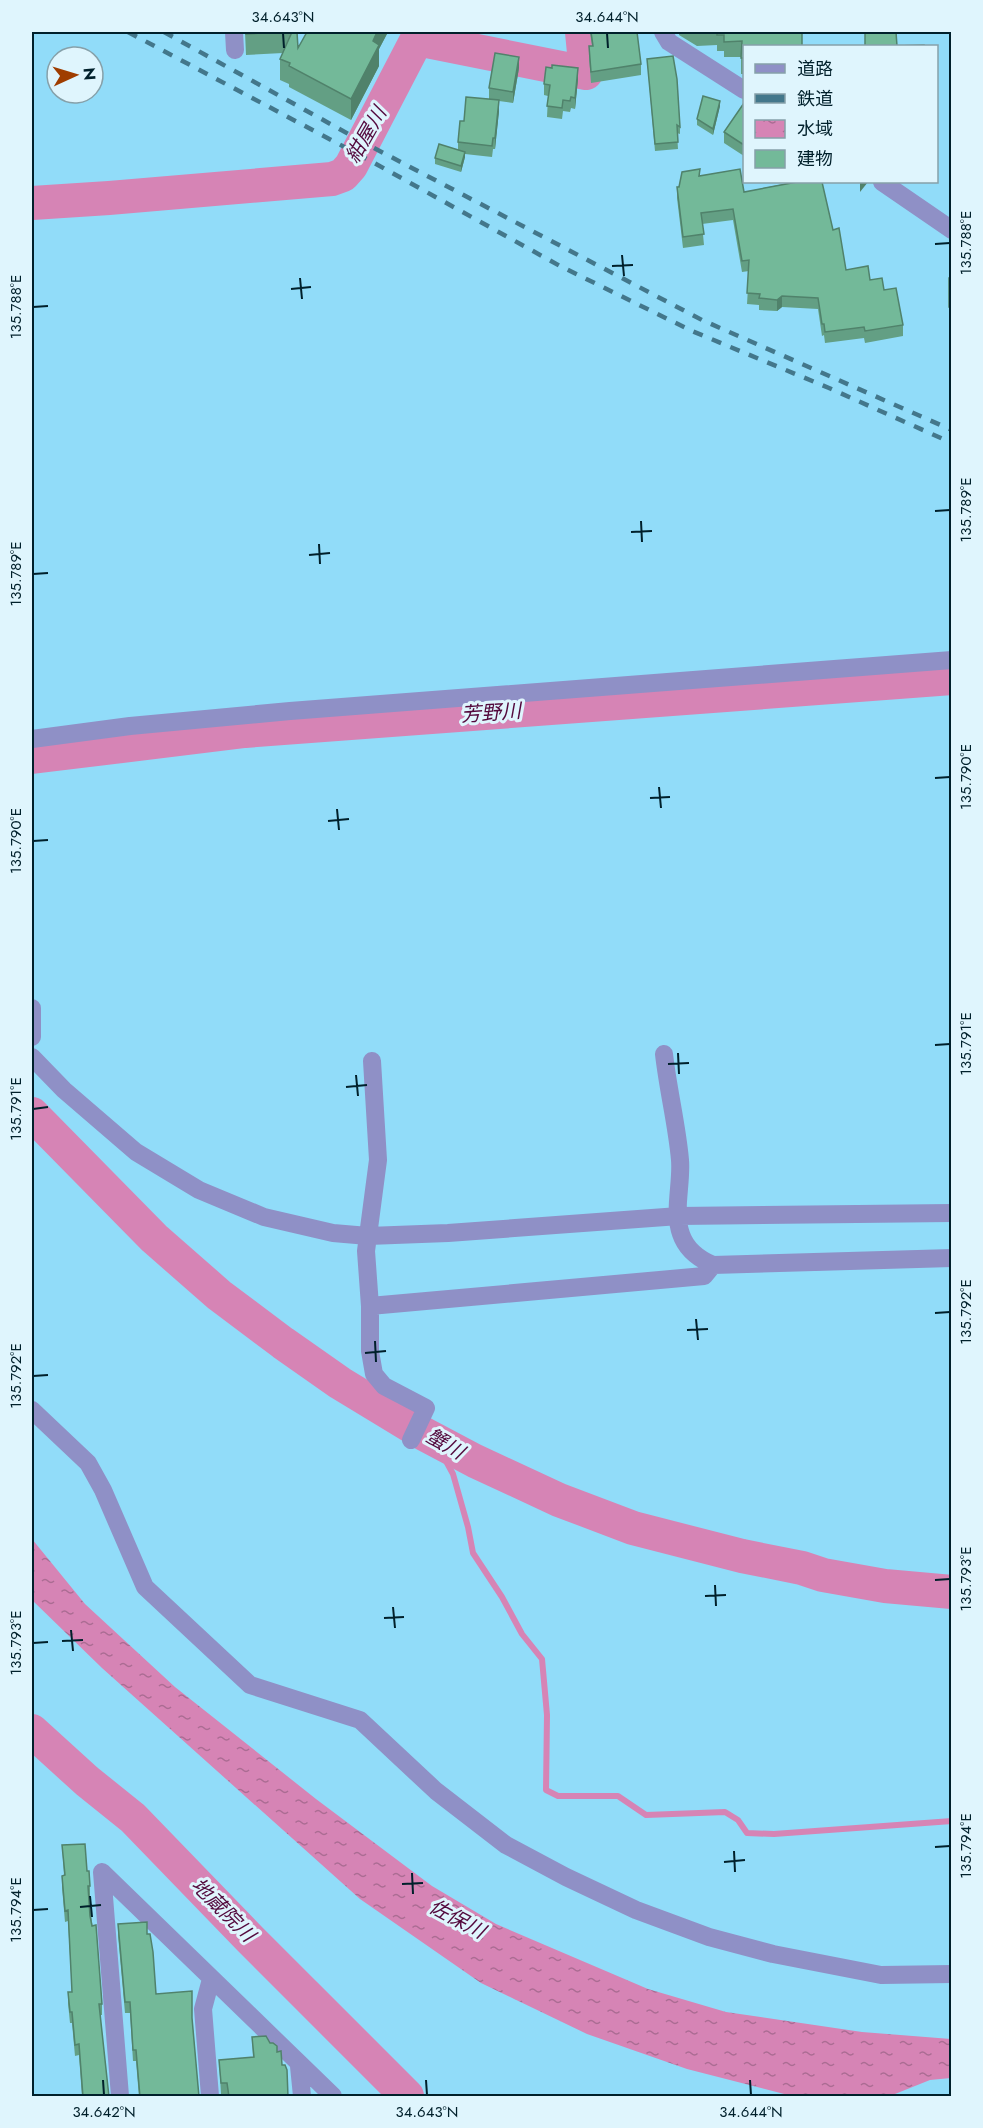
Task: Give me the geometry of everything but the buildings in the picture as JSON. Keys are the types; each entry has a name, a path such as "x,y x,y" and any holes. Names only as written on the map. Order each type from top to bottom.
{"street":[{"path":"234,32 235,50"},
{"path":"663,32 669,42 743,89"},
{"path":"883,183 951,230"},
{"path":"32,739 129,726 290,711 951,660"},
{"path":"32,1008 32,1037"},
{"path":"664,1054 681,1161 680,1232 686,1245 701,1260 713,1265 951,1258"},
{"path":"32,1057 64,1089 136,1152 199,1190 264,1217 333,1233 368,1236 448,1233 679,1216 951,1213"},
{"path":"372,1061 378,1160 366,1251 370,1351 374,1374 384,1386 426,1408 411,1440"},
{"path":"370,1306 704,1276 713,1265"},
{"path":"32,1410 88,1463 103,1490 145,1587 250,1685 360,1720 436,1791 506,1845 636,1910 709,1937 773,1954 881,1976 951,1974"},
{"path":"120,2097 102,1872 333,2097"},
{"path":"210,2097 203,2009 211,1979"},
{"path":"300,2066 302,2097"}],"water":[{"name":"佐保川","path":"32,1539 85,1604 175,1687 316,1799 432,1886 496,1924 648,1989 726,2012 862,2032 951,2039 951,2078 930,2080 890,2096 788,2095 687,2069 587,2034 481,1983 360,1899 102,1668 32,1600"}],"waterway":[{"name":"紺屋川","path":"417,39 421,32"},
{"name":"紺屋川","path":"32,203 332,179 343,175 351,166 417,39 586,73 582,32"},
{"name":"芳野川","path":"32,757 245,731 952,678"},
{"name":"蟹川","path":"32,1114 154,1238 219,1295 340,1383 424,1434 475,1461 559,1500 633,1528 823,1575 885,1586 952,1592"},
{"path":"434,1439 453,1474 473,1553 502,1597 522,1634 542,1659 547,1715 546,1790 558,1796 618,1796 646,1815 725,1812 738,1820 747,1833 774,1834 952,1821"},
{"name":"地蔵院川","path":"32,1731 87,1781 133,1818 407,2096"}],"railway":[{"path":"128,32 367,159 560,266 692,331 829,388 952,443"},
{"path":"164,32 372,147 702,320 952,430"}]}
